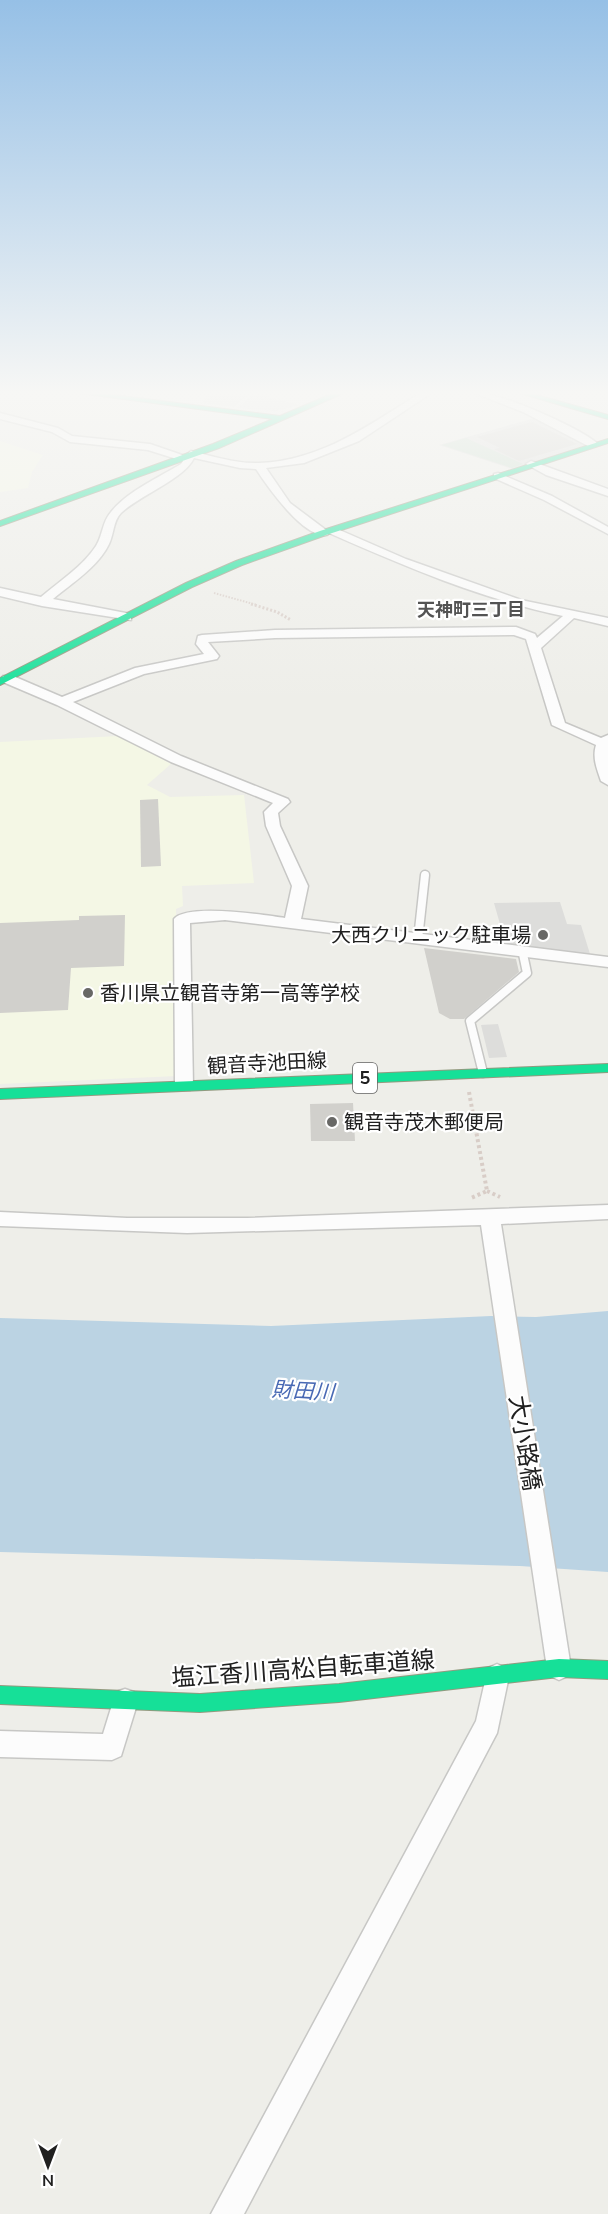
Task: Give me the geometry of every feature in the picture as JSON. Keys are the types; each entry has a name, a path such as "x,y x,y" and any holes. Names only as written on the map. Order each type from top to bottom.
{"street":[{"path":"0,524 78,495"},
{"path":"42,602 91,561 104,543 111,519 116,512 138,495"},
{"path":"279,495 286,505 327,531 402,561 518,603 608,622"},
{"path":"6,675 189,585 239,563 327,531 438,495"},
{"path":"542,495 608,531"},
{"path":"0,592 128,617"},
{"path":"534,647 571,615"},
{"path":"62,702 140,671 213,656 202,644 202,639 311,634 516,631 531,637 560,725 606,743 599,749 608,781"},
{"path":"6,675 176,759 283,802 271,812 273,826 300,886 292,924"},
{"path":"184,1086 182,919 225,915 523,954 608,962"},
{"name":"観音寺池田線","path":"0,1094 608,1068"},
{"path":"0,1219 125,1225 210,1225 490,1218 608,1212"},
{"name":"大小路橋","path":"490,1218 559,1668"},
{"name":"塩江香川高松自転車道線","path":"0,1695 200,1703 339,1693 559,1668 608,1670"},
{"path":"227,2214 488,1724 497,1676"},
{"path":"0,1744 112,1747 125,1701"}],"lane":[{"path":"418,939 425,875"},
{"path":"483,1073 470,1021 527,973 523,954"}],"path":[{"path":"189,585 285,614 311,634"},
{"path":"465,1074 487,1191 468,1199"}],"shaded area":[{"name":"香川県立観音寺第一高等学校","path":"119,736 171,764 147,785 170,797 244,795 254,883 182,886 183,906 176,909 177,1076 0,1084 0,742"},
{"name":"大西クリニック駐車場","path":"560,902 567,924 581,925 590,954 506,945 494,903"},
{"path":"498,1024 507,1057 489,1058 481,1025"}],"water":[{"name":"財田川","path":"608,1311 608,1572 520,1566 0,1552 0,1318 271,1326 491,1316 536,1317"}],"building":[{"path":"158,799 161,866 141,867 140,800"},
{"name":"香川県立観音寺第一高等学校","path":"125,915 124,966 71,968 68,1010 0,1013 0,923 79,920 79,916"},
{"path":"424,948 516,959 519,972 464,1019 450,1019 439,1013"},
{"path":"353,1103 355,1141 311,1141 310,1104"}],"traffic: fast":[{"path":"0,524 79,495"},
{"path":"0,682 189,585 239,563 440,495"},
{"path":"0,1094 608,1068"},
{"path":"0,1695 200,1703 339,1693 559,1668 608,1670"}],"place":[{"name":"大西クリニック駐車場","path":"543,935"},
{"name":"香川県立観音寺第一高等学校","path":"88,993"},
{"name":"観音寺茂木郵便局","path":"332,1122"}],"district":[{"name":"天神町三丁目","path":"471,610"}]}
